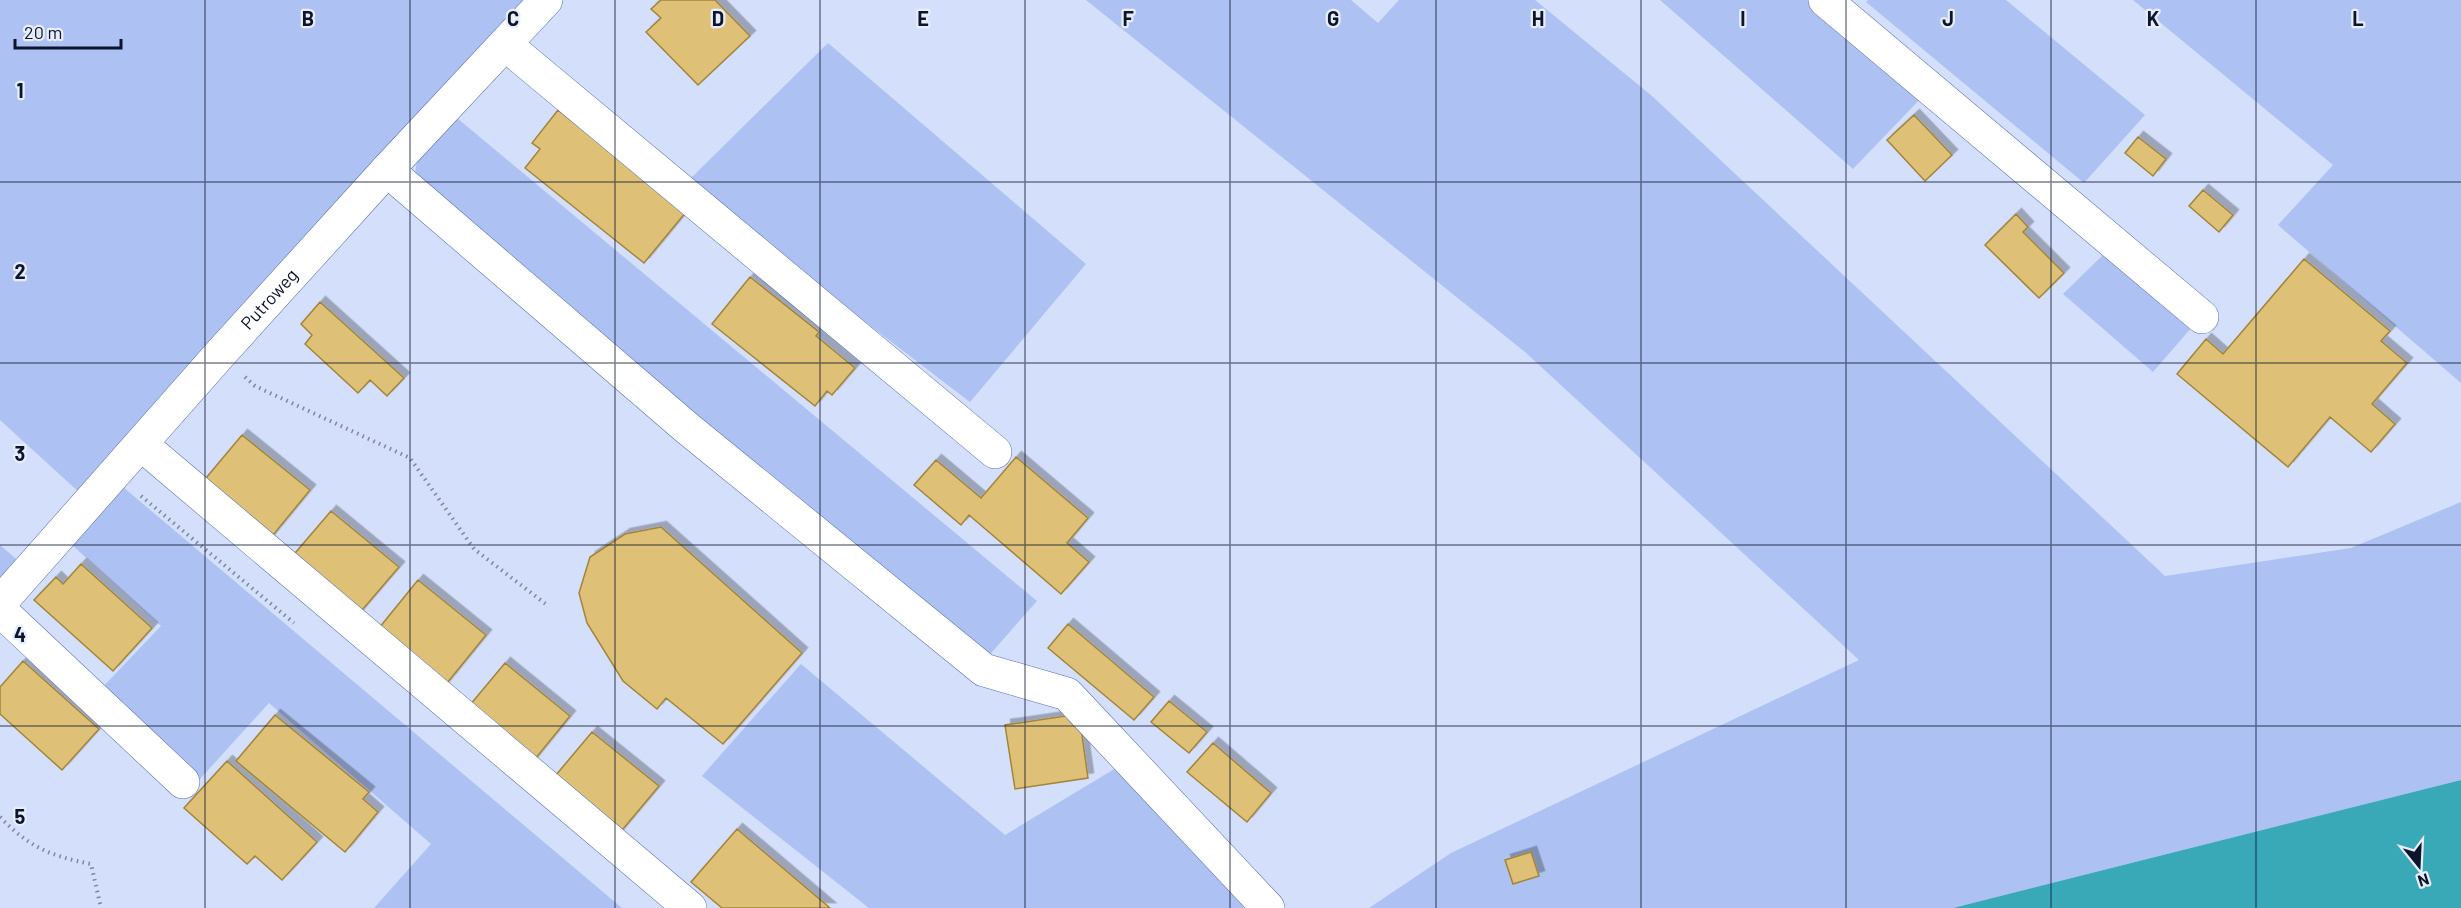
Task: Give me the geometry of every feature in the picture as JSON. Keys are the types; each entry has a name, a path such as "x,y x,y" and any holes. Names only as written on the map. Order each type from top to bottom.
{"street":[{"name":"Putroweg","path":"0,603 220,354 546,0"},
{"path":"1825,0 2202,317"},
{"path":"506,45 995,452"},
{"path":"387,170 687,428 984,670 1067,694 1268,908"},
{"path":"142,445 690,908"},
{"path":"0,610 183,782"}],"path":[{"path":"220,354 255,386 410,458 474,549 547,605"},
{"path":"0,817 24,840 59,858 91,864 101,908"}],"shaded area":[{"path":"0,0 533,0 81,494 0,420"},
{"path":"1086,0 1351,0 1378,23 1399,0 1535,0 1652,96 2165,576 2351,548 2461,502 2461,780 1953,908 1369,908 1451,853 1859,660 1525,352"},
{"path":"1660,0 1813,0 1925,94 1853,169"},
{"path":"1868,0 2006,0 2145,115 2084,183 1866,2"},
{"path":"2133,0 2461,0 2461,383 2278,225 2333,165"},
{"path":"828,43 1086,264 970,402 685,184"},
{"path":"457,118 1037,601 985,660 801,511 415,174 417,161"},
{"path":"2106,252 2192,327 2153,372 2063,294"},
{"path":"123,487 622,908 374,908 431,844 269,703 200,779 99,691 161,626 71,544"},
{"path":"0,545 21,563 0,586"},
{"path":"801,664 1005,835 1121,765 1253,908 869,908 702,776"},
{"path":"2461,780 2461,908 1953,908"}],"building":[{"path":"661,0 715,0 750,36 698,85 646,32 661,18 651,9"},
{"path":"558,110 686,212 644,263 525,168 540,149 532,143"},
{"path":"1914,115 1952,155 1925,181 1887,140"},
{"path":"2138,137 2166,159 2153,176 2125,153"},
{"path":"2203,190 2233,215 2219,232 2189,206"},
{"path":"2016,214 2028,227 2023,232 2064,273 2039,298 1985,245"},
{"path":"2304,259 2390,331 2381,341 2407,363 2372,404 2395,424 2371,452 2330,417 2288,467 2177,374 2206,339 2223,354"},
{"path":"750,277 819,332 816,336 855,368 832,395 827,391 815,406 712,324"},
{"path":"320,302 404,378 387,396 370,380 358,393 305,344 312,335 301,324"},
{"path":"242,435 310,490 269,540 201,484"},
{"path":"1016,457 1088,518 1067,543 1089,562 1061,594 969,515 961,525 914,485 936,460 981,498"},
{"path":"331,511 399,567 357,616 290,559"},
{"path":"661,527 802,653 723,744 666,698 657,709 623,681 587,623 579,593 590,557 625,534"},
{"path":"81,564 152,628 113,671 34,600 56,577 63,584"},
{"path":"418,580 486,635 443,688 375,633"},
{"path":"1068,624 1154,697 1134,720 1048,648"},
{"path":"23,661 99,729 62,770 0,714 0,687"},
{"path":"505,663 570,716 531,764 465,711"},
{"path":"1169,701 1207,732 1189,753 1151,722"},
{"path":"1079,714 1088,778 1015,789 1005,725"},
{"path":"275,715 369,792 363,799 378,812 345,852 236,761"},
{"path":"592,732 659,786 618,835 551,781"},
{"path":"1213,743 1271,793 1247,822 1187,772"},
{"path":"227,761 317,842 282,880 255,856 247,864 184,808"},
{"path":"737,829 830,908 722,908 691,882"},
{"path":"1531,852 1539,876 1513,884 1505,860"}]}
